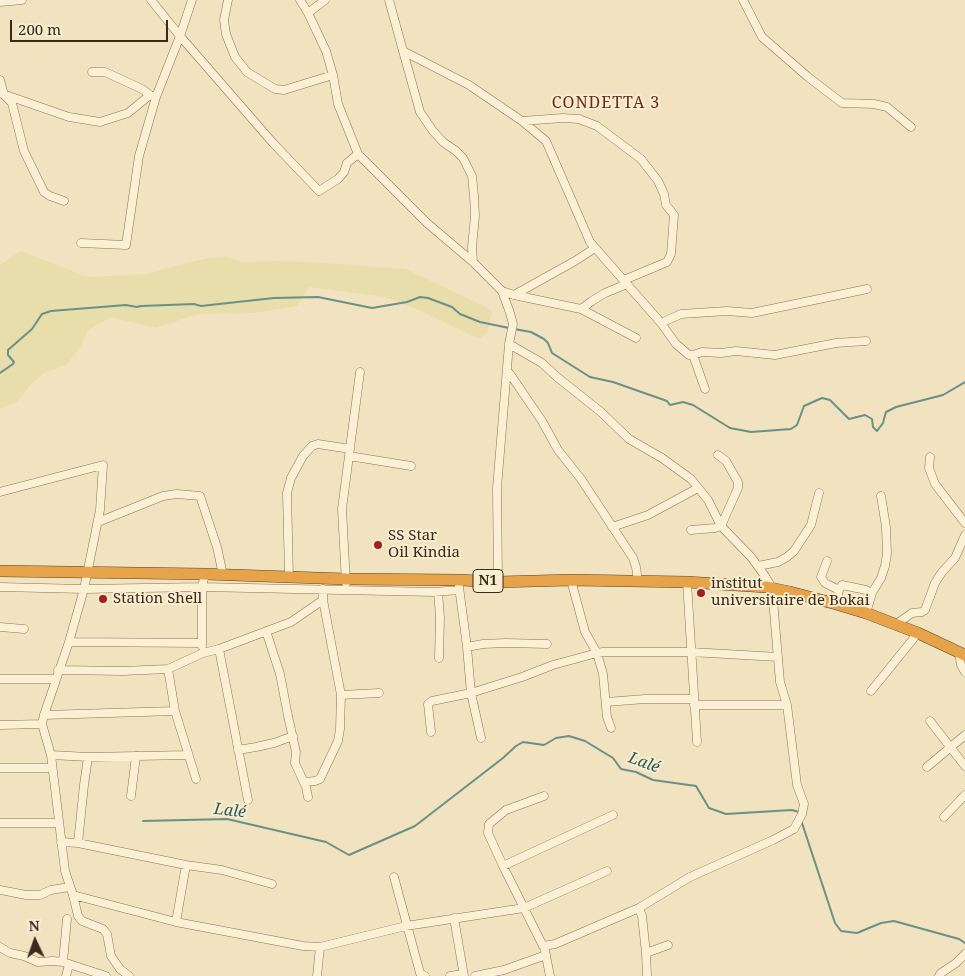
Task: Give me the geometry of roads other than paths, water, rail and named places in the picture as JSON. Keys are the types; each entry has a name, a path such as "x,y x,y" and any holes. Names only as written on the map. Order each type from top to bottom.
{"highway":[{"name":"N1","path":"0,571 289,577 346,584 432,579 460,585 571,580 687,582 772,588 866,613 918,633 962,654"}],"street":[{"path":"0,2 22,0"},
{"path":"151,0 273,143 319,191 338,179 344,172 347,163 358,154"},
{"path":"80,243 126,246 139,156 153,96 180,36 192,0"},
{"path":"228,0 224,20 226,34 235,58 246,72 275,89 284,90 332,75"},
{"path":"300,0 326,51 338,104 358,154 427,223 473,262 502,291 510,313 512,328 497,488 498,582"},
{"path":"308,13 325,0"},
{"path":"389,0 420,112 433,132 463,158 472,176 475,216 472,246 473,262"},
{"path":"742,0 762,37 808,77 842,103 874,104 887,107 911,127"},
{"path":"403,51 469,85 522,121 546,141 590,242 661,323 676,344 689,355 702,352 721,353 736,351 775,356 836,343 866,341"},
{"path":"92,72 105,72 153,96"},
{"path":"0,80 2,94 12,104 24,152 44,192 64,201"},
{"path":"2,94 70,117 100,122 128,113 153,96"},
{"path":"522,121 562,118 579,119 597,126 641,159 658,181 664,194 666,205 674,215 671,254 667,262 605,293 581,309"},
{"path":"514,295 596,248"},
{"path":"661,323 681,314 728,311 752,313 867,290"},
{"path":"502,291 581,309 636,338"},
{"path":"509,344 542,363 601,412 629,440 662,458 691,479 708,500 721,526 758,566 772,588 780,682 786,705 797,785 804,804 794,829 690,877 638,908 555,944 543,946"},
{"path":"693,355 705,389"},
{"path":"507,371 542,421 558,450 581,479 633,558 638,582"},
{"path":"346,584 342,509 360,372"},
{"path":"289,577 287,493 291,478 303,456 312,446 318,444 411,466"},
{"path":"691,530 721,526 738,488 738,482 726,461 718,455"},
{"path":"930,457 929,468 935,484 965,523"},
{"path":"0,492 102,465 100,510 88,572 69,642 55,679 42,724 50,755 65,871 78,916 82,921 103,929 108,934 111,956 120,969 129,976"},
{"path":"612,527 648,515 698,488"},
{"path":"758,566 778,562 794,551 811,525 819,493"},
{"path":"98,522 163,496 177,494 200,496 217,547 223,575"},
{"path":"866,613 872,593 885,566 887,554 886,527 880,496"},
{"path":"895,625 912,613 925,610 935,583 955,558 965,535"},
{"path":"827,561 821,577 825,583 839,590"},
{"path":"203,653 201,643 202,587 205,574"},
{"path":"432,579 440,617 439,658"},
{"path":"571,580 585,632 597,653 603,674 607,717 610,728"},
{"path":"687,582 697,742"},
{"path":"0,587 84,589 202,587 323,590 346,584 436,592 460,585 471,693 481,738"},
{"path":"836,604 842,585 872,593"},
{"path":"304,782 320,779 338,741 340,729 342,695 323,600 323,590"},
{"path":"58,670 123,671 168,668 203,653 219,649 291,622 323,600"},
{"path":"0,627 24,629"},
{"path":"266,631 280,674 296,752 295,764 304,782 308,797"},
{"path":"871,691 918,633"},
{"path":"69,642 201,643"},
{"path":"467,647 506,642 547,644"},
{"path":"219,649 248,800"},
{"path":"431,732 428,704 432,701 471,693 553,665 597,653 691,652 778,657"},
{"path":"962,654 961,665 965,672"},
{"path":"168,668 176,711 196,780"},
{"path":"0,678 55,679"},
{"path":"342,695 379,693"},
{"path":"606,702 645,699 786,705"},
{"path":"44,714 176,711"},
{"path":"930,722 965,766"},
{"path":"0,725 42,724"},
{"path":"928,767 965,735"},
{"path":"238,750 274,743 293,736"},
{"path":"50,755 88,757 188,755"},
{"path":"131,796 136,756"},
{"path":"78,843 88,757"},
{"path":"0,768 52,768"},
{"path":"944,817 965,795"},
{"path":"544,796 506,810 489,824 488,833 543,946 550,976"},
{"path":"503,866 613,816"},
{"path":"0,823 58,823"},
{"path":"61,842 78,843 186,865 222,870 272,884"},
{"path":"176,922 186,865"},
{"path":"73,895 176,922 304,946 320,947 406,926 524,908 607,871"},
{"path":"394,877 420,973 425,976"},
{"path":"0,890 26,895 40,894 69,887"},
{"path":"638,908 642,916 647,976"},
{"path":"450,976 464,975 454,918"},
{"path":"66,976 67,919"},
{"path":"646,953 668,945"},
{"path":"0,947 10,953 38,962 53,961 66,963 106,976"},
{"path":"317,976 320,947"},
{"path":"939,976 965,954"},
{"path":"475,976 505,973 546,955"}],"waterway":[{"path":"0,373 14,362 8,355 8,350 32,329 42,314 51,311 126,305 137,307 194,304 201,306 274,298 318,297 372,308 407,302 420,297 452,307 460,314 480,322 509,328"},
{"path":"514,329 531,332 544,339 552,353 590,377 613,382 667,401 670,405 683,402 693,405 730,428 751,432 791,429 797,425 804,406 822,398 830,400 849,419 865,415 872,419 873,427 877,431 883,423 886,412 896,407 943,395 965,382"},
{"name":"Lalé","path":"143,821 227,819 326,842 349,855 415,826 523,742 544,745 556,738 569,736 585,741 613,758 621,769 636,772 653,780 696,786 709,808 726,814 792,810 799,813"},
{"name":"Lalé","path":"801,820 835,923 841,931 857,933 881,923 894,921 959,939 965,943"}],"place":[{"name":"SS Star Oil Kindia","path":"378,545"},
{"name":"institut universitaire de Bokai","path":"701,593"},
{"name":"Station Shell","path":"103,599"}],"district":[{"name":"СONDETTA 3","path":"606,103"}]}
